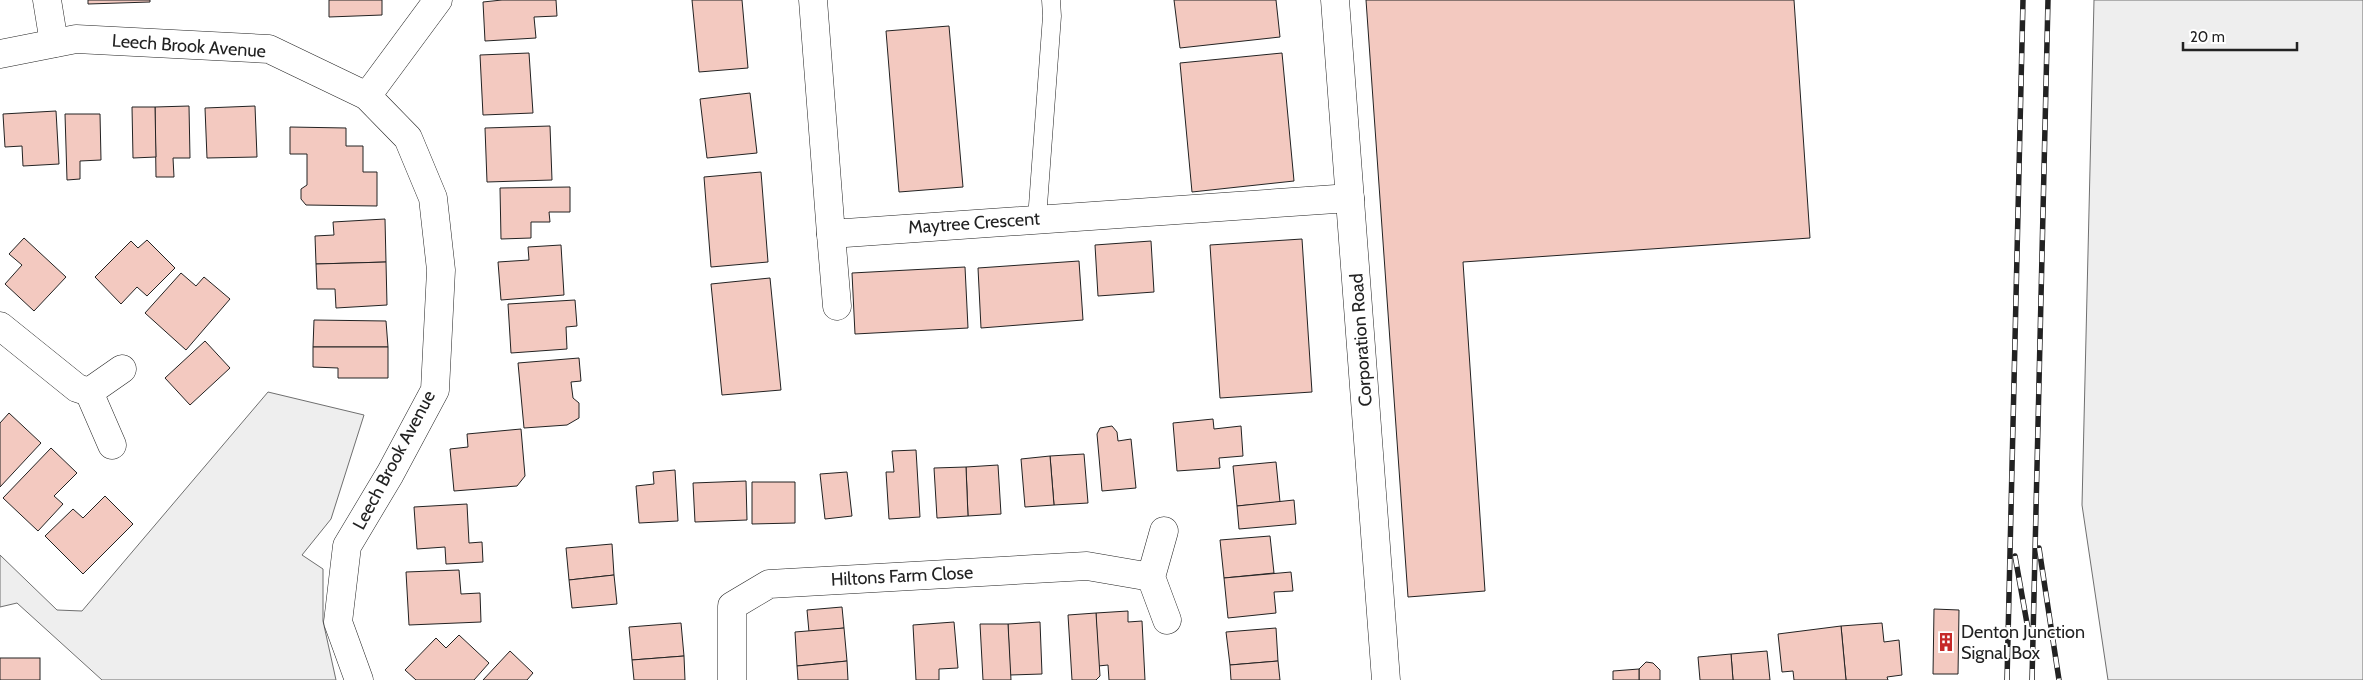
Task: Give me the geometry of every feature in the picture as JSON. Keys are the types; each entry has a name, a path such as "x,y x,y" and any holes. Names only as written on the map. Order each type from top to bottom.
{"street":[{"path":"47,0 54,43"},
{"path":"367,96 438,0"},
{"path":"813,0 837,306"},
{"name":"Corporation Road","path":"1335,0 1386,680"},
{"name":"Leech Brook Avenue","path":"0,54 76,39 269,49 367,96 408,138 433,198 441,270 434,390 390,474 348,546 338,622 359,680"},
{"name":"Maytree Crescent","path":"831,234 1350,198"},
{"path":"0,326 77,388 89,392 112,445"},
{"path":"89,392 122,369"},
{"path":"1164,531 1151,577 1167,620"},
{"name":"Hiltons Farm Close","path":"732,680 732,606 769,584 1087,566 1151,577"}],"lane":[{"path":"1037,219 1052,16 1051,0"}],"shaded area":[{"path":"2094,0 2363,0 2363,680 2108,680 2082,505"},
{"path":"268,392 364,415 331,519 302,555 323,569 323,621 336,680 102,680 17,603 0,607 0,555 57,610 82,611"}],"building":[{"path":"88,0 150,0 150,2 88,4"},
{"path":"329,0 382,0 382,15 329,17"},
{"path":"556,0 557,16 534,17 536,38 485,41 483,2"},
{"path":"692,0 742,0 748,68 699,72"},
{"path":"1174,0 1276,0 1280,37 1180,48"},
{"path":"1366,0 1794,0 1810,238 1463,262 1485,591 1408,597"},
{"path":"949,26 963,187 899,192 886,31"},
{"path":"529,53 533,113 483,115 480,55"},
{"path":"1282,53 1294,181 1192,192 1180,63"},
{"path":"750,93 757,153 707,158 700,99"},
{"path":"189,106 190,158 173,158 174,177 156,177 155,107"},
{"path":"255,106 257,157 207,158 205,108"},
{"path":"132,107 155,107 156,157 133,158"},
{"path":"56,111 59,164 23,166 22,146 5,147 3,114"},
{"path":"65,114 100,114 101,160 80,161 80,179 67,180"},
{"path":"550,126 552,180 487,182 485,128"},
{"path":"290,127 346,128 346,146 363,146 363,172 377,172 377,206 306,205 301,199 301,189 307,185 307,154 290,154"},
{"path":"761,172 768,262 711,267 704,177"},
{"path":"570,187 570,212 549,212 550,222 531,222 531,238 501,239 500,188"},
{"path":"385,219 386,262 316,264 315,236 334,235 333,222"},
{"path":"24,238 66,277 34,311 5,284 22,265 9,254"},
{"path":"1302,239 1312,392 1220,398 1210,245"},
{"path":"147,240 175,268 147,296 137,287 121,304 95,277 131,241 138,248"},
{"path":"1151,241 1154,292 1098,296 1095,245"},
{"path":"561,245 564,295 501,300 498,262 529,260 528,247"},
{"path":"1079,261 1083,320 981,328 978,268"},
{"path":"386,262 387,305 336,308 335,289 317,289 316,264"},
{"path":"965,267 968,328 855,334 852,273"},
{"path":"181,273 196,286 204,277 230,299 186,350 145,313"},
{"path":"770,278 781,390 722,395 711,284"},
{"path":"575,300 577,326 566,327 567,349 511,353 508,304"},
{"path":"314,320 386,321 388,347 313,347"},
{"path":"205,341 230,368 190,405 165,378"},
{"path":"313,347 388,347 388,378 338,378 338,368 313,367"},
{"path":"579,358 581,381 571,382 573,398 579,403 579,418 567,425 524,428 518,363"},
{"path":"9,413 41,443 0,487 0,423"},
{"path":"1213,419 1214,429 1241,426 1243,456 1219,458 1220,468 1177,471 1173,423"},
{"path":"1112,426 1117,432 1118,441 1131,439 1136,488 1102,491 1097,434 1100,428"},
{"path":"521,429 525,476 517,486 454,491 450,449 468,447 467,434"},
{"path":"51,448 77,473 54,496 63,504 38,531 3,498"},
{"path":"916,450 920,517 889,519 886,472 894,472 892,451"},
{"path":"1084,454 1088,503 1054,505 1050,456"},
{"path":"1050,456 1054,505 1025,507 1021,459"},
{"path":"1276,462 1280,502 1237,506 1233,466"},
{"path":"998,465 1001,514 968,516 966,467"},
{"path":"966,467 968,516 937,518 934,468"},
{"path":"675,470 678,521 639,523 636,486 654,484 653,472"},
{"path":"847,472 852,516 825,519 820,474"},
{"path":"746,481 747,520 695,522 693,483"},
{"path":"752,482 795,482 795,523 752,524"},
{"path":"105,496 133,524 83,574 45,536 73,509 83,518"},
{"path":"1294,500 1296,524 1239,529 1237,506"},
{"path":"467,504 469,543 482,542 483,562 446,564 445,547 417,549 414,507"},
{"path":"1270,536 1274,573 1224,578 1220,540"},
{"path":"612,544 614,575 569,580 566,548"},
{"path":"459,570 461,594 480,593 481,622 409,625 406,572"},
{"path":"1291,572 1293,591 1274,592 1276,613 1228,618 1224,578"},
{"path":"614,575 617,604 572,608 569,580"},
{"path":"842,607 844,628 809,632 807,610"},
{"name":"Denton Junction Signal Box","path":"1934,609 1959,610 1958,674 1933,674"},
{"path":"1128,611 1128,622 1142,621 1145,680 1109,680 1108,665 1098,666 1096,613"},
{"path":"1096,613 1100,676 1096,680 1072,680 1068,615"},
{"path":"954,622 958,668 939,669 939,680 916,680 913,625"},
{"path":"1040,622 1042,674 1010,675 1008,624"},
{"path":"681,623 684,656 632,660 629,627"},
{"path":"1882,623 1884,642 1899,640 1902,675 1887,677 1888,680 1846,680 1841,626"},
{"path":"980,624 1008,624 1011,680 983,680"},
{"path":"1841,626 1846,680 1794,680 1793,671 1782,672 1778,634"},
{"path":"844,628 847,661 797,666 795,632"},
{"path":"1276,628 1278,661 1230,665 1226,632"},
{"path":"459,635 489,663 474,680 416,680 405,670 436,638 446,648"},
{"path":"510,651 533,673 527,680 483,680"},
{"path":"1767,651 1770,680 1733,680 1731,654"},
{"path":"1731,654 1733,680 1700,680 1698,657"},
{"path":"684,656 685,680 634,680 632,660"},
{"path":"0,658 40,658 40,680 0,680"},
{"path":"847,661 848,680 798,680 797,666"},
{"path":"1278,661 1280,680 1231,680 1230,665"},
{"path":"1646,662 1653,663 1660,670 1660,680 1639,680 1639,669"},
{"path":"1639,669 1639,680 1613,680 1613,671"}],"railway":[{"path":"2007,680 2023,0"},
{"path":"2032,680 2048,0"},
{"path":"2039,548 2059,680"},
{"path":"2015,556 2028,629"}],"place":[{"name":"Denton Junction Signal Box","path":"1946,642"}]}
